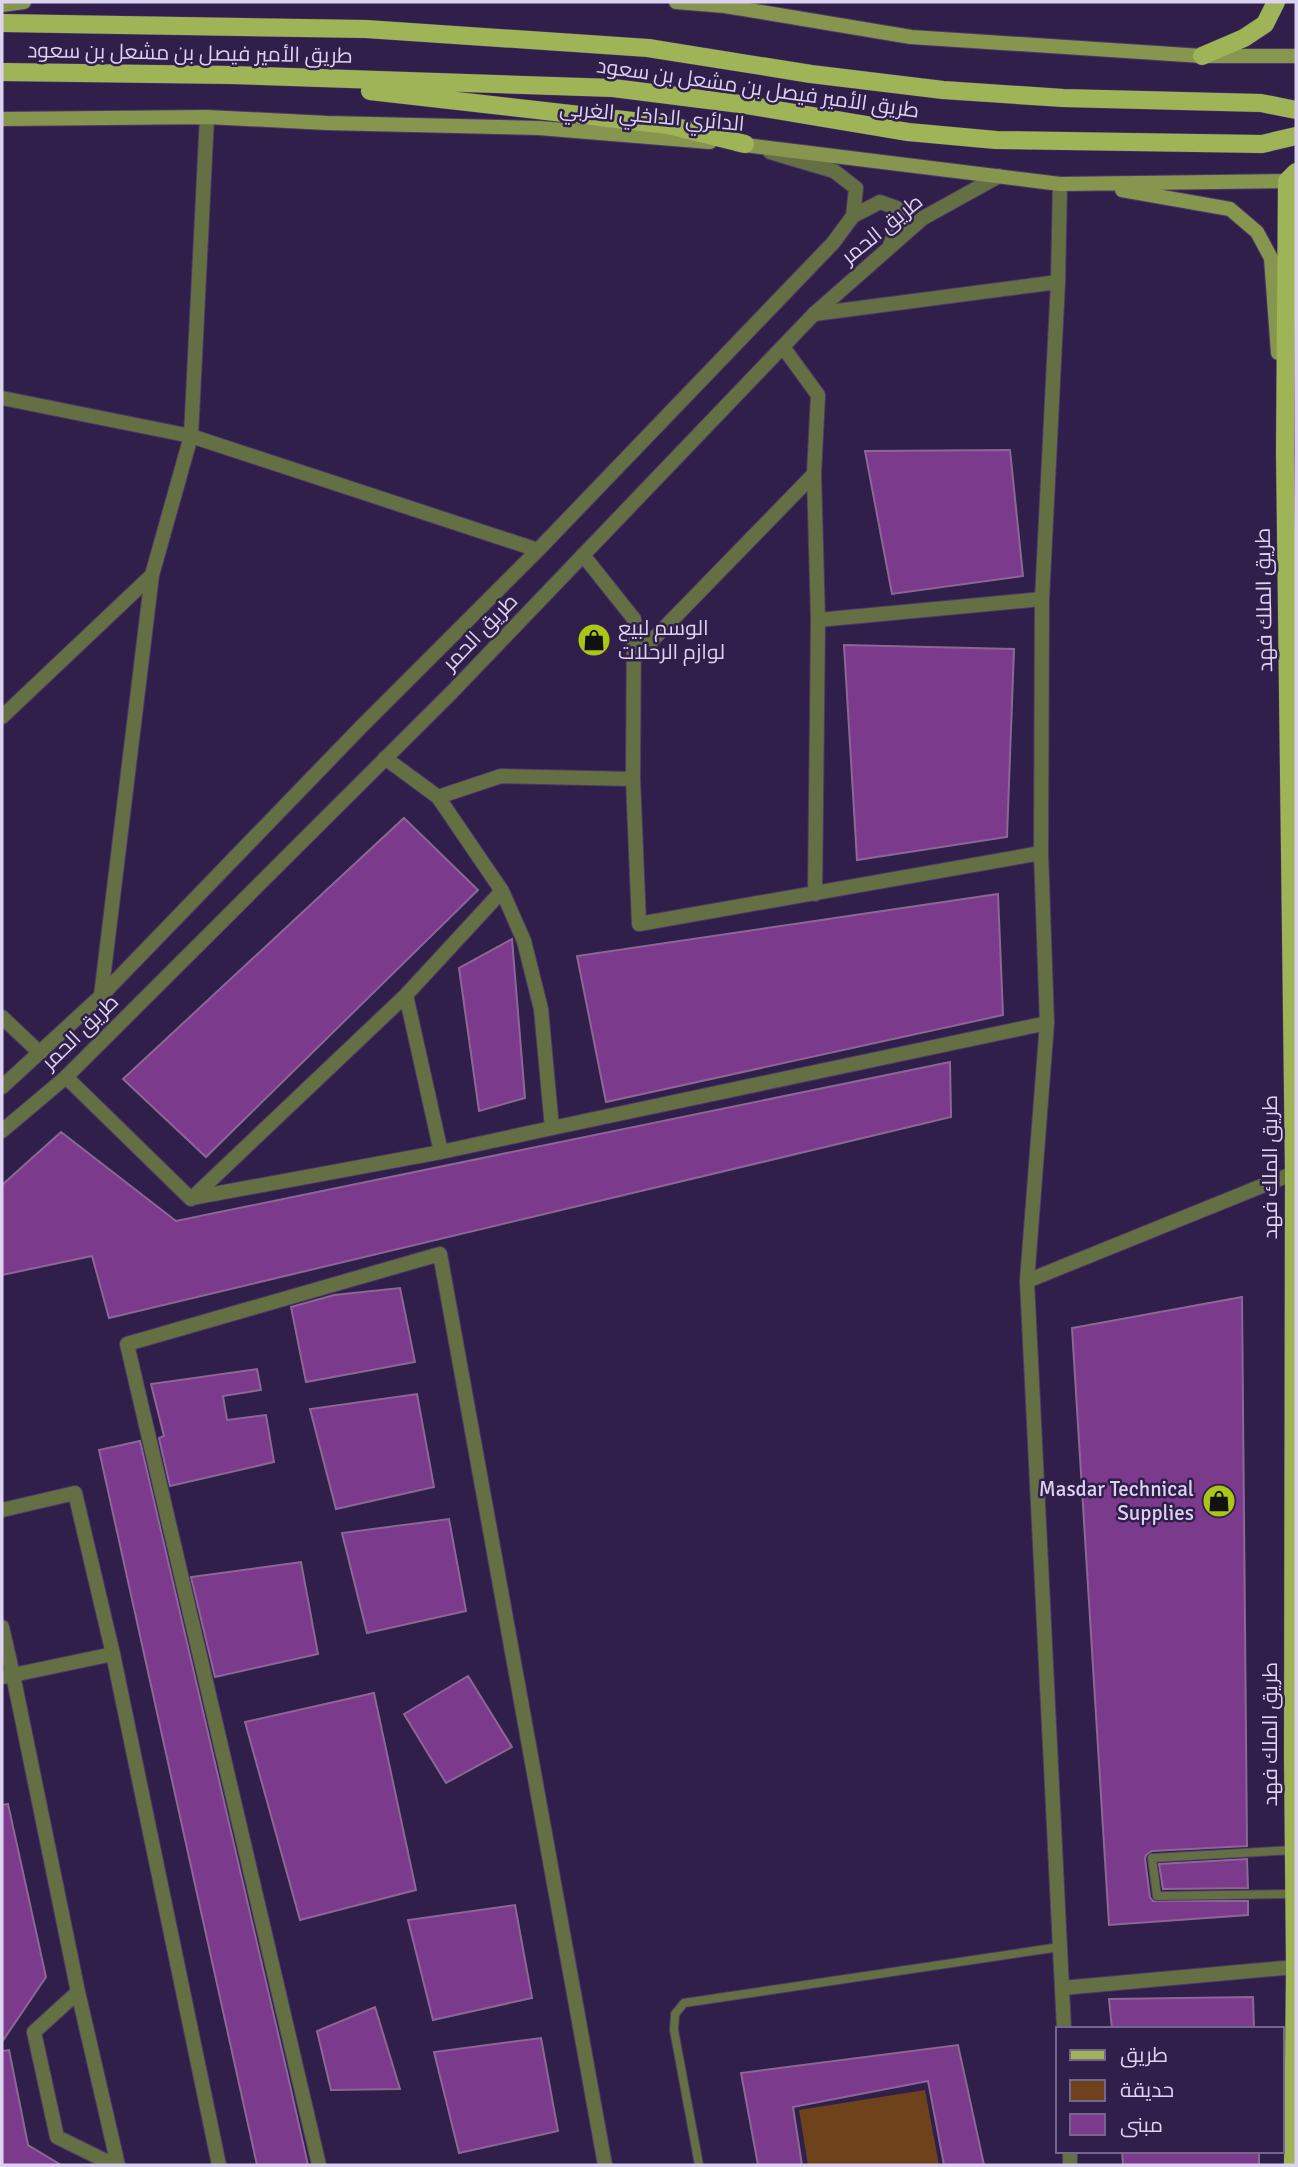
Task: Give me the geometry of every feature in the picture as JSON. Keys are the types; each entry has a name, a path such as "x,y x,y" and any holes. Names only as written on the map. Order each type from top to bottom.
{"main road":[{"path":"2,5 24,2"},
{"path":"676,2 725,6 911,37 1202,56 1296,56"},
{"path":"1202,56 1244,38 1265,24 1276,2"},
{"name":"طريق الأمير فيصل بن مشعل بن سعود","path":"2,23 366,29 648,47 811,74 943,90 1261,103 1296,110"},
{"name":"طريق الأمير فيصل بن مشعل بن سعود","path":"2,72 231,75 613,88 740,104 908,132 996,140 1262,144 1296,136"},
{"path":"231,75 667,125 745,144"},
{"name":"الدائري الداخلي الغربي","path":"2,119 207,117 539,128 745,144 1060,184 1293,178"},
{"name":"طريق الملك فهد","path":"1293,178 1285,452 1294,1173 1293,1757 1296,1973 1293,2165"},
{"path":"1083,184 1230,209 1257,232 1271,258 1285,452"},
{"path":"1285,452 1296,288"},
{"path":"1293,1757 1296,1699"}],"street":[{"path":"102,996 152,575 191,436 207,117"},
{"name":"طريق الحمر","path":"2,1087 102,996 361,727 538,550 833,243 853,216 856,188 834,171 745,144"},
{"name":"طريق الحمر","path":"2,1131 66,1077 385,758 814,314 923,218 999,176"},
{"path":"1060,184 1058,282 1042,599 1041,853 1046,1023 1027,1281 1064,2027"},
{"path":"853,216 880,202 897,208 900,223 888,249"},
{"path":"814,314 1058,282"},
{"path":"783,347 818,395 814,474 818,620 815,894"},
{"path":"2,398 191,436 538,550"},
{"path":"633,660 814,474"},
{"path":"583,555 635,619 633,779 639,924 1041,853"},
{"path":"2,717 152,575"},
{"path":"818,620 1042,599"},
{"path":"385,758 438,797 502,891 524,941 541,1009 552,1128"},
{"path":"438,797 501,776 633,779"},
{"path":"191,1199 406,995 502,891"},
{"path":"406,995 441,1152"},
{"path":"2,1017 40,1053"},
{"path":"191,1199 441,1152 1046,1023"},
{"path":"66,1077 191,1199"},
{"path":"1027,1281 1294,1173"},
{"path":"319,2165 127,1344 440,1254 605,2165"},
{"path":"2,1510 75,1493 113,1654 219,2165"},
{"path":"2,1627 7,1676 116,2165"},
{"path":"7,1676 113,1654"},
{"path":"1062,1987 1296,1973"},
{"path":"78,1992 34,2032 57,2137 116,2165"}],"lane":[{"path":"1294,1850 1152,1858 1157,1896 1294,1894"},
{"path":"699,2165 674,2030 674,2014 684,2003 703,1998 1060,1947"}],"green space":[{"path":"925,2090 939,2165 808,2165 799,2110"}],"building":[{"path":"1010,450 1023,576 892,594 865,451"},
{"path":"844,645 1014,649 1007,837 857,860"},
{"path":"404,818 478,890 206,1157 123,1079"},
{"path":"998,894 1003,1015 606,1102 577,956"},
{"path":"512,939 525,1098 479,1111 459,968"},
{"path":"950,1062 951,1117 109,1318 92,1256 2,1275 2,1185 61,1132 176,1221"},
{"path":"400,1288 415,1362 306,1382 291,1307 334,1295"},
{"path":"1242,1297 1247,1846 1152,1851 1145,1859 1150,1897 1153,1901 1248,1901 1248,1915 1109,1925 1072,1328"},
{"path":"257,1369 261,1390 223,1396 227,1420 266,1415 274,1462 170,1486 159,1438 164,1436 151,1384"},
{"path":"417,1394 434,1487 336,1509 310,1409"},
{"path":"140,1441 308,2165 257,2165 99,1450"},
{"path":"449,1519 466,1611 367,1633 342,1533"},
{"path":"301,1562 318,1654 215,1677 191,1577"},
{"path":"468,1676 512,1747 446,1783 404,1714"},
{"path":"374,1693 416,1890 300,1920 245,1722"},
{"path":"8,1804 46,1977 2,2042 2,1805"},
{"path":"1247,1859 1248,1888 1163,1889 1159,1864"},
{"path":"515,1905 532,1998 433,2020 408,1920"},
{"path":"1253,1997 1254,2027 1112,2027 1109,1999"},
{"path":"375,2007 400,2089 331,2090 317,2031"},
{"path":"541,2038 558,2131 459,2153 434,2052"},
{"path":"958,2045 984,2165 944,2165 928,2081 793,2107 802,2165 758,2165 741,2073"},
{"path":"9,2050 28,2145 61,2165 2,2165 2,2051"},
{"path":"1122,2153 1259,2153 1259,2165 1123,2165"}],"place":[{"name":"الوسم لبيع لوازم الرحلات","path":"594,640"},
{"name":"Masdar Technical Supplies","path":"1219,1501"}]}
